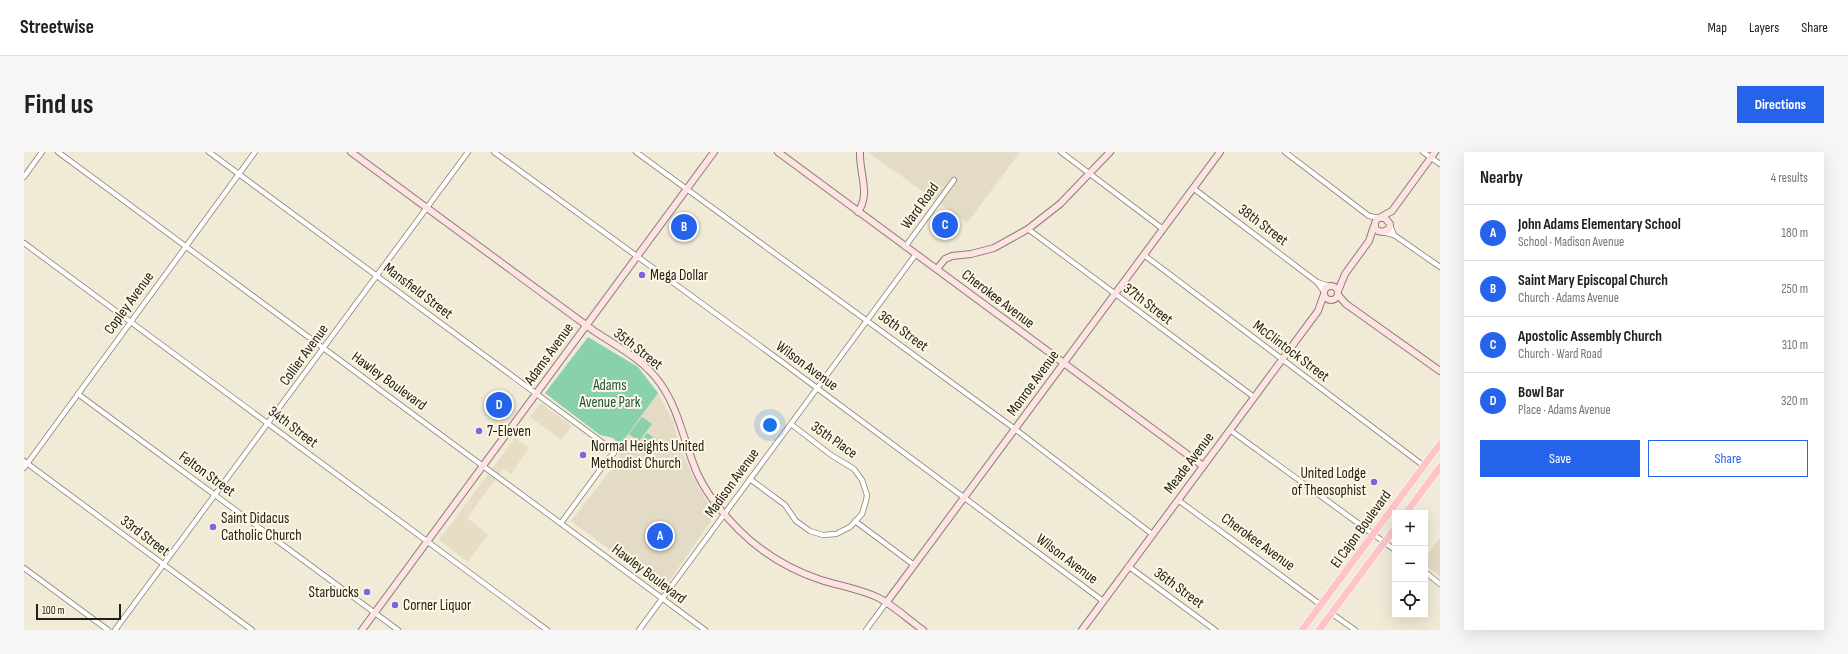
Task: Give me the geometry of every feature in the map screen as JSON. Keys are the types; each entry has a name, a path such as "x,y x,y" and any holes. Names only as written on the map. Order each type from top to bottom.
{"main road":[{"name":"El Cajon Boulevard","path":"1302,630 1440,444"},
{"name":"El Cajon Boulevard","path":"1408,510 1440,467"},
{"name":"El Cajon Boulevard","path":"1319,630 1392,532"}],"street":[{"path":"24,177 42,152"},
{"name":"Hawley Boulevard","path":"58,152 705,630"},
{"name":"Mansfield Street","path":"209,152 603,443 613,447 614,453 612,457 608,460 561,523"},
{"name":"Copley Avenue","path":"24,468 26,462 78,394 255,152"},
{"name":"35th Street","path":"351,152 586,326 624,350 648,369 660,383 676,410 698,474 724,515 752,542 790,567 823,580 860,591 886,603 923,630"},
{"name":"Collier Avenue","path":"115,630 468,152"},
{"name":"Wilson Avenue","path":"494,152 965,497 1103,601"},
{"name":"36th Street","path":"636,152 1015,429 1152,534"},
{"name":"Adams Avenue","path":"362,630 714,152"},
{"name":"Cherokee Avenue","path":"778,152 1203,466"},
{"path":"858,212 865,195 860,169 860,152"},
{"path":"1061,152 1163,229"},
{"path":"937,269 945,259 952,256 971,254 994,248 1028,229 1060,204 1110,152"},
{"name":"Monroe Avenue","path":"866,630 1220,152"},
{"path":"1285,152 1369,216 1378,231 1394,235 1440,267"},
{"path":"1423,152 1440,164"},
{"name":"Meade Avenue","path":"1318,311 1327,290 1345,274 1369,241 1376,221 1392,211 1435,152"},
{"name":"Ward Road","path":"905,247 954,180"},
{"name":"38th Street","path":"1193,188 1327,290"},
{"name":"Meade Avenue","path":"1369,241 1389,229 1392,211"},
{"path":"1369,216 1387,219 1394,235"},
{"name":"37th Street","path":"1028,229 1254,397"},
{"name":"34th Street","path":"24,243 548,630"},
{"name":"Madison Avenue","path":"639,630 916,254"},
{"name":"McClintock Street","path":"1144,255 1424,466"},
{"name":"Meade Avenue","path":"1082,630 1318,311 1336,296 1345,274"},
{"path":"1336,287 1336,296 1327,298 1327,290 1336,287"},
{"path":"1336,296 1440,371"},
{"name":"Felton Street","path":"78,394 398,630"},
{"name":"35th Place","path":"750,479 785,505 796,521 810,531 823,535 836,534 850,527 862,514 867,494 862,480 854,469 831,455 791,424"},
{"path":"1230,430 1392,548"},
{"name":"33rd Street","path":"26,462 252,630"},
{"name":"Cherokee Avenue","path":"1178,500 1321,605"},
{"path":"855,521 914,565"},
{"name":"36th Street","path":"1128,566 1215,630"},
{"path":"24,568 108,630"},
{"path":"1428,574 1440,584"},
{"path":"1332,613 1355,630"}],"shaded area":[{"path":"868,152 1020,152 967,223"},
{"path":"658,393 673,421 680,448 695,481 715,515 667,584 658,585 571,521 616,464 619,458 620,445"},
{"path":"540,404 572,426 561,440 530,417"},
{"path":"515,438 529,448 511,474 503,469 467,518 488,534 468,562 439,540"},
{"path":"1440,538 1440,576 1428,567 1428,554"}],"green space":[{"name":"Adams Avenue Park","path":"588,337 638,367 658,393 620,445 613,438 600,435 545,393"},
{"path":"642,417 652,424 639,441 629,434"},
{"path":"647,433 657,440 646,455 636,448"}],"place":[{"name":"Apostolic Assembly Church","path":"945,225"},
{"name":"Saint Mary Episcopal Church","path":"684,227"},
{"name":"Mega Dollar","path":"642,275"},
{"name":"Bowl Bar","path":"499,405"},
{"name":"7-Eleven","path":"479,431"},
{"name":"Normal Heights United Methodist Church","path":"583,455"},
{"name":"United Lodge of Theosophist","path":"1374,482"},
{"name":"Saint Didacus Catholic Church","path":"213,527"},
{"name":"John Adams Elementary School","path":"660,536"},
{"name":"Starbucks","path":"367,592"},
{"name":"Corner Liquor","path":"395,605"}]}
